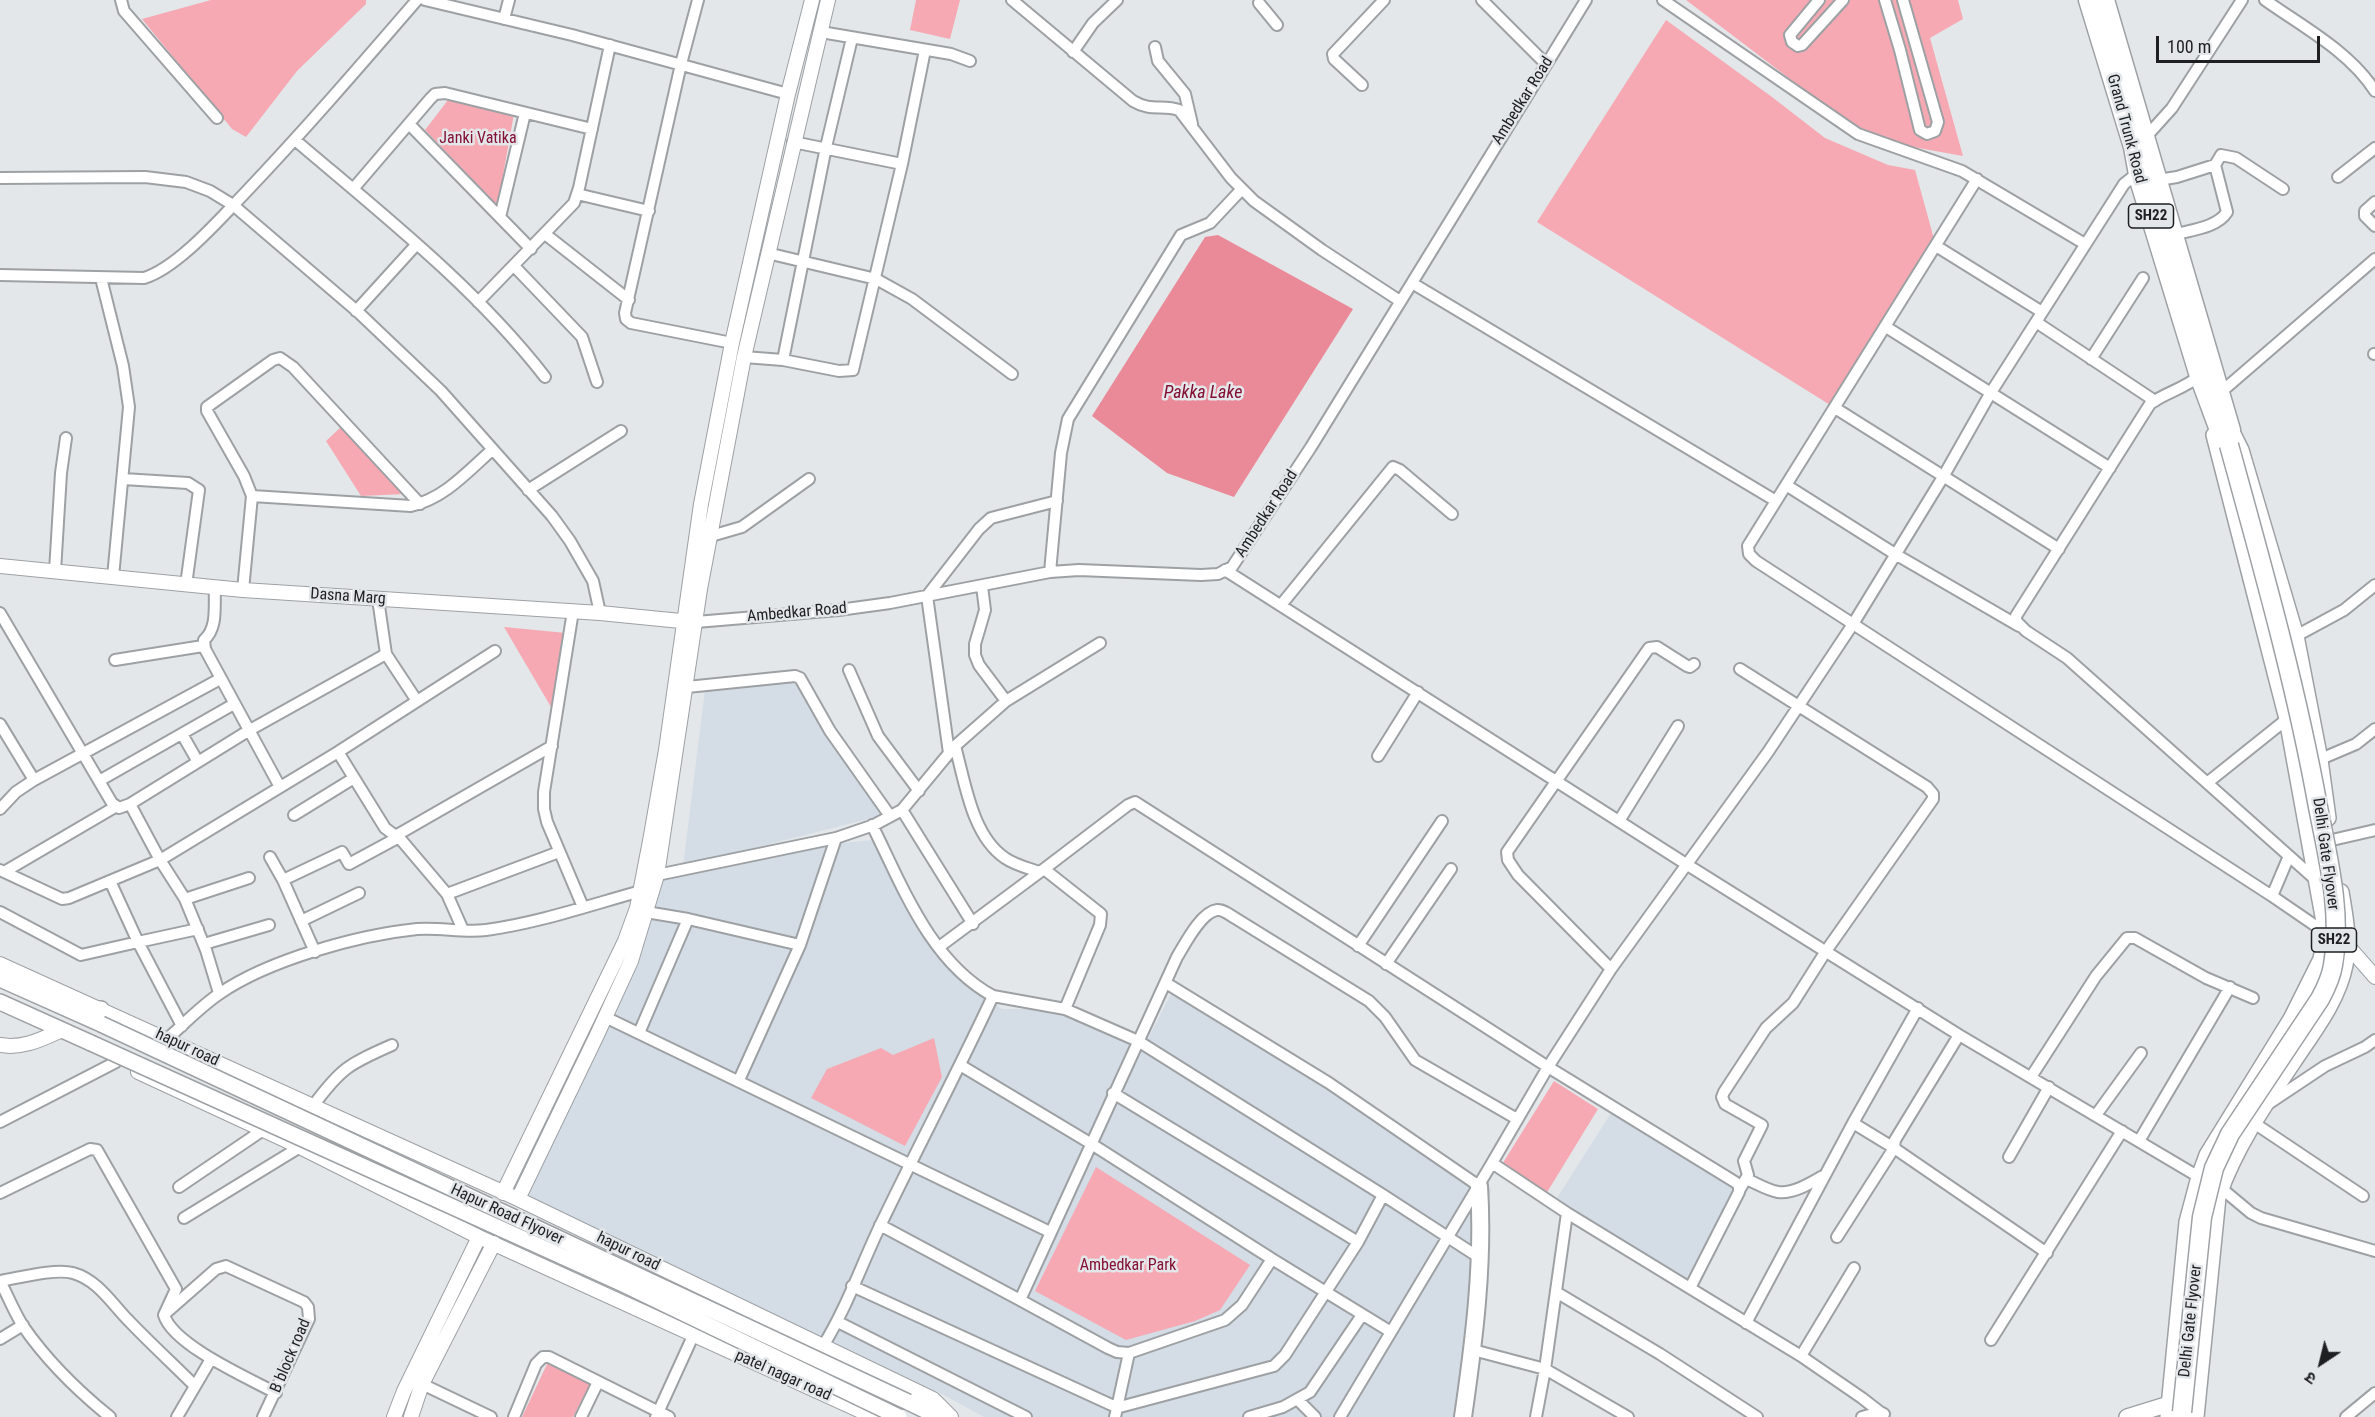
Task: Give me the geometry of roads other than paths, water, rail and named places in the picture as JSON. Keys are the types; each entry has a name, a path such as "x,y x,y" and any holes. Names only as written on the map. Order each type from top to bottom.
{"highway":[{"name":"Grand Trunk Road","path":"2088,0 2133,147 2139,180 2199,376 2226,435"},
{"name":"Grand Trunk Road","path":"2105,0 2220,393 2226,435"},
{"name":"Delhi Gate Flyover","path":"2183,1412 2202,1217 2214,1168 2230,1134 2320,999 2330,980 2333,963 2332,881 2309,756 2280,630 2226,435"}],"main road":[{"path":"2214,435 2226,435 2241,450 2296,636 2320,760 2346,925 2347,945 2341,981 2328,1008 2263,1107 2231,1163 2221,1188 2183,1412 2187,1222 2199,1177 2207,1155 2303,996 2321,959 2326,933 2287,719 2214,435"},
{"name":"Hapur Road Flyover","path":"0,979 76,1012 101,1017 939,1417"},
{"path":"2303,996 2328,1008"},
{"path":"0,1002 37,1020"},
{"name":"Hapur Road Flyover","path":"37,1020 625,1285 899,1417"},
{"path":"1463,1417 1473,1350 1480,1258 1482,1225 1479,1186"},
{"path":"2127,1417 2183,1412"}],"street":[{"path":"121,0 124,11 217,118"},
{"path":"0,275 144,279 155,275 213,226 295,140 417,0"},
{"path":"425,0 610,45 788,94"},
{"path":"504,19 509,0"},
{"path":"698,0 681,64 625,313 626,319 631,323 732,344"},
{"path":"518,1199 631,961 657,875 687,687 690,622 701,504 732,344 788,94 812,0"},
{"path":"503,1192 625,940 641,891 690,622 711,536 744,357 828,0"},
{"path":"1012,0 1133,101 1148,108 1179,110 1241,190 1322,250 1400,301"},
{"path":"1073,52 1093,23 1117,0"},
{"path":"1362,85 1334,59 1333,54 1384,0"},
{"path":"1482,0 1546,64"},
{"name":"Ambedkar Road","path":"690,622 839,610 927,596 1050,572 1079,570 1201,576 1218,574 1232,567 1412,283 1586,0"},
{"path":"1663,0 1858,134 1925,157 1977,179 2085,244"},
{"path":"1819,0 1790,35 1792,42 1798,46 1802,45 1843,0"},
{"path":"1885,0 1920,130 1927,134 1935,131 1938,122 1903,0"},
{"path":"2145,138 2172,108 2242,0"},
{"path":"2265,0 2345,56 2364,74 2375,91"},
{"path":"1260,1 1277,25"},
{"path":"821,32 951,54 970,61"},
{"path":"783,360 826,147 852,38"},
{"path":"478,302 569,210 577,194 610,45"},
{"path":"1155,47 1158,61 1188,98 1192,127"},
{"path":"744,357 853,370 902,164 925,50"},
{"path":"353,189 430,99 439,93 592,129"},
{"path":"500,217 525,113"},
{"path":"409,124 531,249"},
{"path":"295,140 478,302 514,339 545,377"},
{"path":"793,142 902,164"},
{"path":"2338,177 2375,148"},
{"path":"2158,180 2177,177 2215,165 2221,155 2228,155 2283,189"},
{"path":"2173,235 2216,222 2228,212 2215,165"},
{"path":"1340,1417 1548,1067 1611,969 1768,752 1853,624 1943,477 1990,394 2124,184 2134,176 2139,180"},
{"path":"0,178 145,177 186,182 210,191 233,205 356,311 441,391 570,541 593,581 600,613"},
{"path":"1977,179 1748,546 1749,554 2326,933"},
{"path":"1050,572 1064,433 1068,419 1181,235 1210,223 1241,190"},
{"path":"577,194 649,211"},
{"path":"2375,202 2365,211 2367,219 2375,226"},
{"path":"545,234 629,300"},
{"path":"356,311 416,245"},
{"path":"1936,246 2039,317 2091,359 2155,401"},
{"path":"767,253 876,279 912,299 1012,374"},
{"path":"2220,393 2375,260"},
{"path":"514,266 582,337 597,382"},
{"path":"101,278 127,386 129,407 113,577"},
{"path":"2091,359 2144,278"},
{"path":"1412,283 1776,501"},
{"path":"1886,327 2110,468"},
{"path":"243,591 252,496 244,476 209,417 207,407 273,360 280,358 293,367 420,504"},
{"path":"2019,626 2016,616 2150,404 2161,396 2188,386 2199,376"},
{"path":"1835,408 2059,549"},
{"path":"528,490 621,431"},
{"path":"55,571 61,473 66,438"},
{"path":"252,496 389,506 420,504 448,490 492,450"},
{"path":"1281,605 1393,466 1452,514"},
{"path":"123,479 188,483 199,490 186,585"},
{"path":"711,536 741,527 809,479"},
{"path":"1786,485 1895,554 2019,626 2067,658 2318,881"},
{"path":"1057,501 991,518 979,529 927,596 952,750 970,802 987,840 1004,858 1042,871 1101,914 1100,925 1065,1009"},
{"name":"Dasna Marg","path":"0,566 243,591 573,611 690,622"},
{"path":"1225,570 1959,1035 2199,1177"},
{"path":"2296,636 2344,610 2375,585"},
{"path":"982,586 985,610 975,644 975,656 979,665 1006,701"},
{"path":"215,588 214,626 210,635 204,640 203,646 280,787"},
{"path":"378,599 386,654 417,701"},
{"path":"573,611 544,809 546,822 583,907"},
{"path":"0,613 115,807"},
{"path":"657,875 836,838 872,825 902,810 952,750 1006,701 1100,643"},
{"path":"115,660 203,646"},
{"path":"1611,969 1518,875 1508,860 1507,852 1649,648 1657,647 1687,666 1694,664"},
{"path":"2,871 62,899 160,860 338,752 495,651"},
{"path":"2,871 115,807 123,808 248,731 386,654"},
{"path":"1690,1288 1748,1174 1744,1161 1762,1125 1725,1104 1722,1097 1766,1028 1793,1003 1826,951 1933,799 1933,794 1927,787 1740,669"},
{"path":"849,670 878,736 919,792"},
{"path":"687,687 795,676 800,678 830,731 890,816"},
{"path":"0,809 16,792 34,780 220,679"},
{"path":"1378,756 1418,692"},
{"path":"99,781 234,704"},
{"path":"2207,783 2287,719"},
{"path":"0,724 34,780"},
{"path":"1619,820 1678,726"},
{"path":"2296,766 2320,760 2356,744 2375,729"},
{"path":"182,734 198,762"},
{"path":"284,880 342,852 349,864 552,746"},
{"path":"338,752 386,828 398,836 447,894 463,930"},
{"path":"294,815 354,778"},
{"path":"939,947 1135,802 1548,1067 1736,1182 1786,1192 1808,1185 1824,1175"},
{"path":"130,804 160,860 185,899 204,944 219,993"},
{"path":"902,810 973,924"},
{"path":"1358,946 1442,821"},
{"path":"872,825 915,911 939,947 958,971 993,996 1065,1009 1138,1041 1383,1194 1480,1258"},
{"path":"2332,840 2375,830"},
{"path":"739,1080 800,945 836,838"},
{"path":"447,894 559,852"},
{"path":"2272,896 2289,856"},
{"path":"270,857 284,880 315,952"},
{"path":"1386,964 1451,869"},
{"path":"185,899 249,878"},
{"path":"110,880 138,942 182,1026"},
{"path":"167,1039 219,993 246,978 315,952 374,936 416,929 488,930 641,891"},
{"path":"301,921 359,893"},
{"path":"1020,1300 1177,957 1198,924 1206,915 1216,910 1222,910 1369,1001 1385,1017 1415,1060 1517,1119"},
{"path":"0,912 81,954 198,929"},
{"path":"646,912 688,919 800,945"},
{"path":"639,1033 688,919"},
{"path":"204,944 269,925"},
{"path":"2031,1077 2096,975 2127,938 2135,938 2206,978 2253,998"},
{"path":"2347,945 2374,976"},
{"path":"2345,963 2374,976"},
{"name":"hapur road","path":"0,964 101,1017 167,1039 518,1199 933,1399 951,1417"},
{"path":"1166,983 1329,1083 1479,1186"},
{"path":"2139,1141 2230,987"},
{"path":"823,1346 838,1322 880,1225 993,996"},
{"path":"1746,1323 1852,1123 1918,1008"},
{"path":"605,1017 912,1163 1050,1232"},
{"path":"27,1045 37,1020"},
{"path":"0,1045 12,1047 27,1045 69,1033"},
{"name":"patel nagar road","path":"69,1033 81,1047 263,1130 449,1223 874,1417"},
{"path":"1837,1237 1894,1148 1895,1140 1959,1035"},
{"path":"2263,1107 2336,1060 2375,1040"},
{"path":"313,1106 336,1076 351,1063 392,1045"},
{"path":"2096,1115 2141,1053"},
{"path":"0,1122 116,1062"},
{"path":"960,1065 1090,1143 1391,1332"},
{"path":"2009,1157 2049,1087"},
{"path":"1113,1093 1358,1242"},
{"path":"1852,1123 1894,1148 2047,1253"},
{"path":"2254,1123 2363,1196"},
{"path":"179,1187 263,1130"},
{"path":"1991,1340 2122,1131"},
{"path":"184,1218 300,1148"},
{"path":"0,1193 90,1149 97,1150 176,1289 164,1315 166,1322 175,1332 211,1359 276,1393"},
{"path":"1492,1163 1567,1213 1800,1356 1883,1415"},
{"path":"449,1223 470,1178"},
{"path":"2221,1188 2261,1218 2375,1251"},
{"path":"852,1286 1116,1411 1274,1366 1285,1355 1358,1242 1383,1194"},
{"path":"526,1259 546,1213"},
{"path":"1536,1417 1567,1213"},
{"path":"880,1225 1117,1352 1129,1353 1225,1320 1242,1305 1272,1259"},
{"path":"394,1417 404,1391 479,1237"},
{"path":"411,1417 422,1384 494,1243"},
{"name":"B block road","path":"164,1315 216,1269 226,1266 304,1302 308,1307 309,1319 263,1417"},
{"path":"1800,1356 1854,1268"},
{"path":"110,1417 70,1382 48,1358 22,1325 0,1281 62,1272 73,1273 87,1279 99,1288 128,1321 195,1386"},
{"path":"1556,1292 1660,1354 1757,1417"},
{"path":"1249,1417 1298,1400 1310,1392 1362,1315"},
{"path":"838,1322 1026,1417"},
{"path":"0,1339 22,1325"},
{"path":"514,1417 536,1364 543,1357 549,1357 661,1415 693,1336"},
{"path":"1473,1350 1545,1369 1628,1417"},
{"path":"1116,1411 1129,1353"},
{"path":"177,1417 211,1359"},
{"path":"581,1417 598,1382"},
{"path":"422,1384 491,1417"},
{"path":"2346,1417 2375,1393"},
{"path":"1298,1400 1316,1417"},
{"path":"1862,1417 1883,1415"}],"water":[{"name":"Pakka Lake","path":"1218,235 1353,309 1234,497 1167,473 1092,416 1205,237"}],"park label":[{"name":"Janki Vatika","path":"478,139"},
{"name":"Ambedkar Park","path":"1128,1266"}]}
